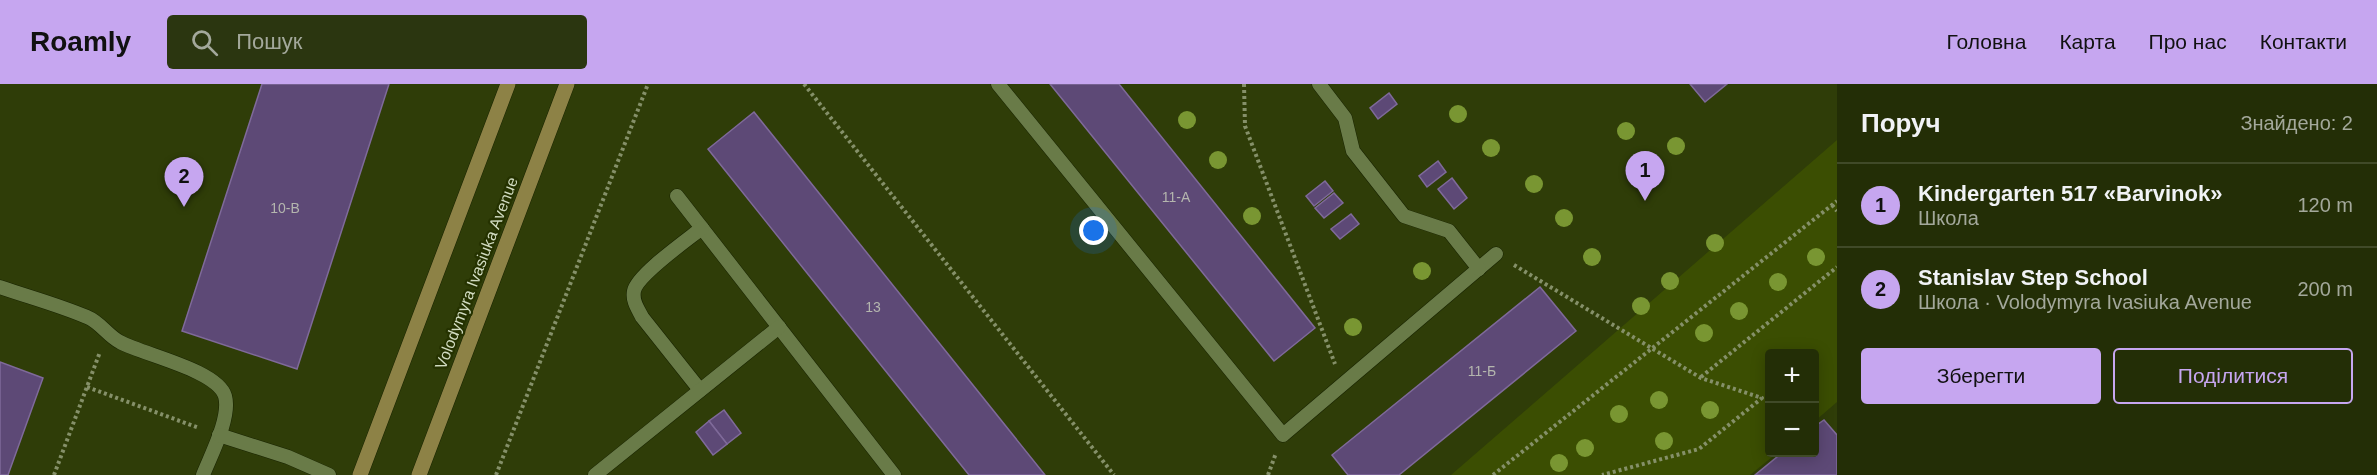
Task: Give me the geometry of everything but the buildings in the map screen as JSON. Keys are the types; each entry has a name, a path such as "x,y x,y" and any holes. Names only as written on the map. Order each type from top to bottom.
{"main road":[{"path":"360,475 508,84"},
{"name":"Volodymyra Ivasiuka Avenue","path":"418,475 567,84"}],"lane":[{"path":"998,84 1283,435 1496,254"},
{"path":"1318,84 1345,118 1353,151 1404,216 1449,231 1479,269"},
{"path":"677,196 894,475"},
{"path":"700,390 642,317 635,306 633,294 636,284 645,275 702,228"},
{"path":"0,287 90,318 119,342 205,376 218,385 225,395 226,409 219,435 203,475"},
{"path":"595,475 779,327"},
{"path":"219,435 288,457 329,475"}],"path":[{"path":"496,475 648,84"},
{"path":"804,84 1114,475"},
{"path":"1244,84 1245,126 1342,385"},
{"path":"1493,475 1837,201"},
{"path":"1832,205 1837,211"},
{"path":"1496,254 1701,378 1762,398 1700,449 1602,475"},
{"path":"1701,378 1837,267"},
{"path":"54,475 107,332"},
{"path":"87,387 219,435"}],"green space":[{"path":"1837,140 1837,402 1819,418 1819,349 1765,349 1765,457 1772,457 1750,475 1451,475"}],"place":[{"name":"Kindergarten 517 «Barvinok»","path":"1645,201"},
{"name":"Stanislav Step School","path":"184,207"}]}
